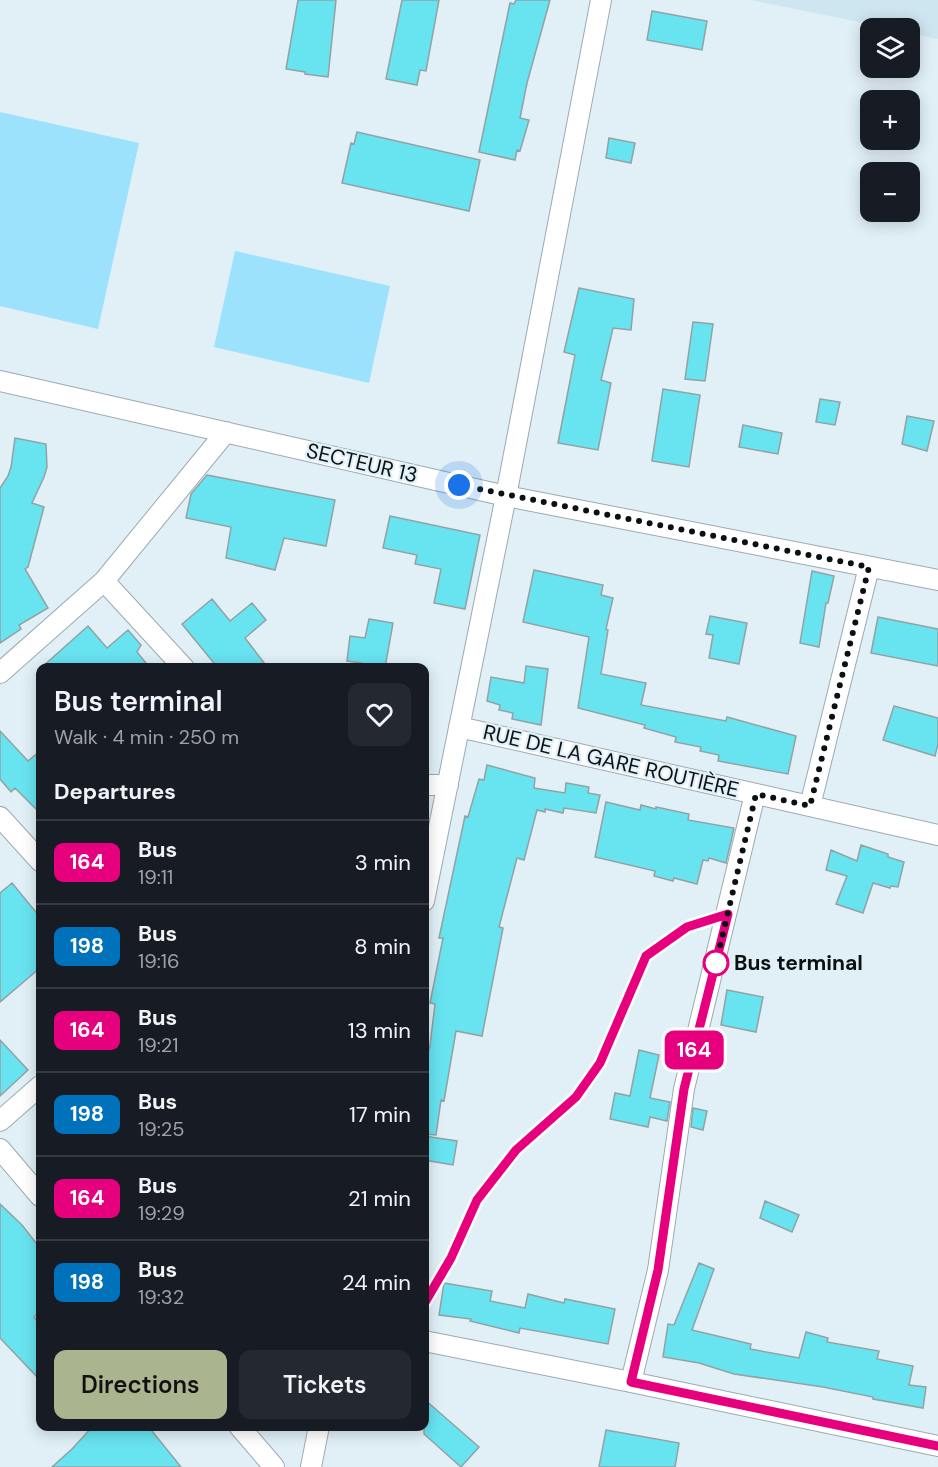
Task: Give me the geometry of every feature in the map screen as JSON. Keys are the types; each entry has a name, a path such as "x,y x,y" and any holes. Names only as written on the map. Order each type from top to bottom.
{"street":[{"path":"429,877 506,496 601,0"},
{"name":"SECTEUR 13","path":"0,381 506,496 938,580"},
{"path":"0,673 104,581 226,432"},
{"path":"810,806 869,567"},
{"path":"104,581 179,663"},
{"name":"RUE DE LA GARE ROUTIÈRE","path":"459,727 938,835"},
{"path":"429,785 448,785"},
{"path":"631,1382 658,1270 684,1089 756,794"},
{"path":"0,817 36,857"},
{"path":"0,1121 36,1090"},
{"path":"0,1149 36,1191"},
{"path":"429,1342 938,1446"},
{"path":"243,1431 274,1467"},
{"path":"311,1467 318,1431"}],"lane":[{"path":"429,1295 451,1258 477,1200 516,1150 576,1097 600,1063 646,956 687,927 728,914"}],"shaded area":[{"path":"751,0 938,0 938,39 920,35 920,18 860,18 860,22"},
{"path":"0,112 139,143 98,329 0,306"},
{"path":"235,251 390,286 369,383 214,347"}],"building":[{"path":"298,0 336,0 328,77 286,69"},
{"path":"402,0 439,0 426,71 420,70 417,85 386,79"},
{"path":"516,0 550,0 527,83 520,118 529,120 515,160 479,152 510,3 514,4"},
{"path":"652,11 707,21 702,50 647,40"},
{"path":"357,132 480,160 469,211 342,183 351,143 354,144"},
{"path":"609,138 635,143 631,163 606,158"},
{"path":"579,288 634,299 631,330 613,328 601,380 611,383 598,450 558,443 575,355 564,352"},
{"path":"693,322 713,324 705,381 685,379"},
{"path":"663,389 700,395 689,467 652,461"},
{"path":"820,399 840,402 835,425 816,422"},
{"path":"907,416 934,421 927,451 902,444"},
{"path":"743,425 782,433 778,454 739,447"},
{"path":"15,438 46,444 47,467 32,503 44,507 28,567 25,569 48,608 19,625 21,629 0,643 0,488 11,467"},
{"path":"207,475 335,500 326,546 284,538 275,570 226,558 231,527 186,518 191,494"},
{"path":"390,516 480,535 465,609 434,603 441,569 415,564 417,555 383,548"},
{"path":"534,570 603,585 601,595 613,598 606,629 608,630 601,674 646,683 641,705 726,721 727,717 796,736 788,774 718,761 719,755 700,751 701,747 675,742 676,737 644,728 645,725 578,708 589,637 523,622"},
{"path":"812,571 834,576 828,603 826,603 819,647 800,643"},
{"path":"212,599 230,621 252,603 266,620 245,638 264,663 214,663 182,624"},
{"path":"710,616 747,623 739,664 709,658 713,635 706,634"},
{"path":"878,617 938,629 938,666 871,653"},
{"path":"369,619 393,623 386,663 347,661 350,636 365,638"},
{"path":"88,626 107,648 128,630 141,645 137,652 146,663 47,663"},
{"path":"526,666 548,669 541,725 512,719 513,713 499,710 500,705 487,701 491,677 524,683"},
{"path":"894,706 938,718 938,744 935,756 883,740"},
{"path":"0,731 28,761 36,754 36,809 15,788 11,792 0,779"},
{"path":"487,765 535,778 534,788 565,793 566,783 589,787 588,793 600,795 596,813 564,808 563,813 545,809 545,812 537,810 524,860 517,858 499,927 503,928 482,1036 456,1031 436,1135 429,1134 429,1049 435,1004 430,1003 443,938 439,938 465,816 468,817 479,779 484,780"},
{"path":"606,802 640,810 641,805 656,809 656,807 689,814 688,820 734,828 726,863 709,858 708,861 703,860 697,884 654,876 655,871 595,857"},
{"path":"861,845 904,862 898,887 891,886 890,888 873,883 863,913 836,904 847,876 826,870 831,850 857,861"},
{"path":"12,883 36,912 36,971 0,1002 0,893"},
{"path":"727,990 763,997 756,1032 721,1025"},
{"path":"0,1040 28,1070 0,1096"},
{"path":"639,1050 659,1055 650,1098 670,1102 667,1121 650,1117 648,1127 610,1119 615,1093 630,1096"},
{"path":"693,1108 707,1111 703,1130 691,1127"},
{"path":"429,1137 457,1141 453,1165 429,1161"},
{"path":"765,1201 799,1215 792,1232 760,1218"},
{"path":"0,1204 22,1225 36,1243 36,1315 34,1317 36,1320 36,1376 0,1338"},
{"path":"699,1263 714,1269 692,1330 751,1344 750,1349 799,1358 806,1332 828,1338 827,1342 879,1351 877,1359 913,1366 909,1385 926,1387 923,1408 823,1387 734,1374 699,1363 663,1357 668,1324 674,1325"},
{"path":"444,1283 492,1291 490,1301 525,1308 528,1294 564,1303 565,1299 615,1309 608,1344 520,1328 519,1333 470,1321 471,1319 439,1315"},
{"path":"429,1403 479,1447 461,1467 424,1434 424,1431 429,1431"},
{"path":"606,1430 679,1443 675,1467 599,1467"},
{"path":"88,1431 152,1431 181,1467 52,1467"}],"bus line":[{"name":"164","path":"429,1295 451,1258 477,1200 516,1150 576,1097 600,1063 646,956 687,927 728,914 684,1089 658,1270 631,1382 938,1446"}],"place":[{"name":"Bus terminal","path":"716,963"}],"route":[{"path":"459,485 869,567 810,806 756,794 716,963"}]}
